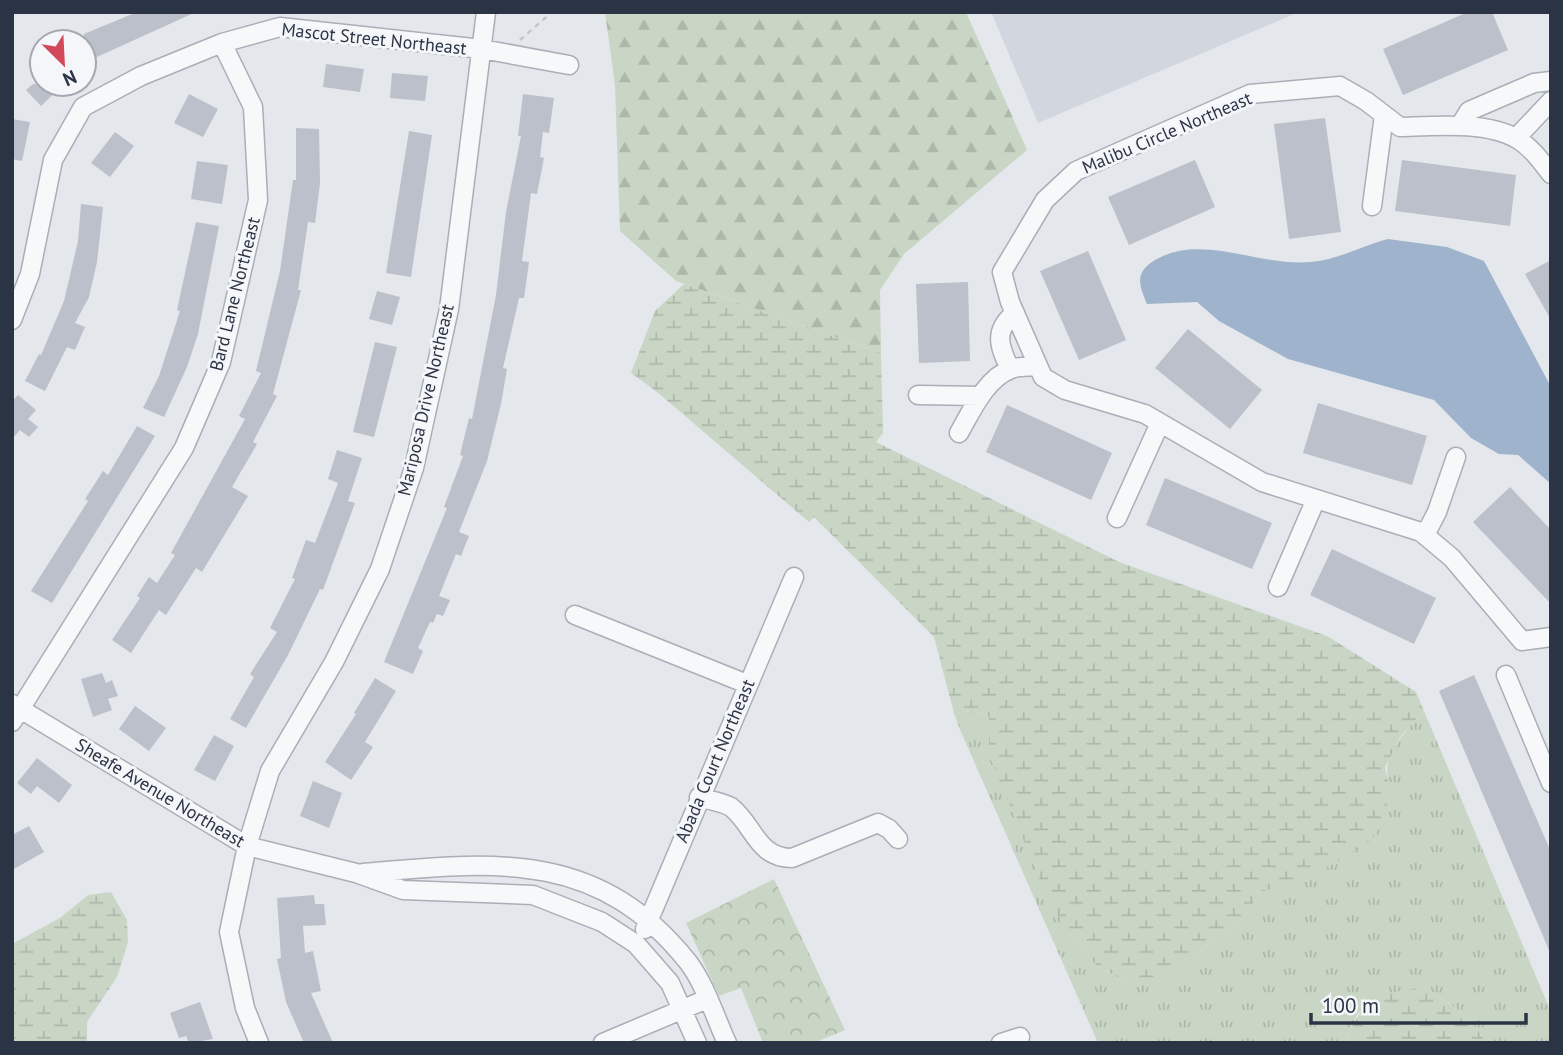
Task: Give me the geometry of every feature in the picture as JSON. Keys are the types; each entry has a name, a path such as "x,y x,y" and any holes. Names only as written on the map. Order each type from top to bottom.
{"street":[{"name":"Mariposa Drive Northeast","path":"259,1043 245,1008 229,932 247,846 270,771 334,662 380,569 414,468 449,309 486,12"},
{"name":"Mascot Street Northeast","path":"12,320 30,274 53,160 83,107 141,76 222,43 280,27 482,49 569,65"},
{"name":"Bard Lane Northeast","path":"15,712 184,448 221,362 257,200 253,107 222,43"},
{"path":"1461,124 1469,111 1534,83 1551,81"},
{"name":"Malibu Circle Northeast","path":"1551,174 1536,154 1516,138 1461,124 1400,127 1340,86 1250,94 1076,171 1045,200 1002,272 1015,313 1043,377 1065,390 1145,414 1262,482 1425,535 1452,558 1522,641 1551,637"},
{"path":"1516,138 1551,101"},
{"path":"1372,206 1384,115"},
{"path":"1010,369 999,337 1000,328 1015,313"},
{"path":"959,433 980,396 1010,369 1038,366"},
{"path":"918,395 980,396"},
{"path":"1117,518 1160,423"},
{"path":"1425,535 1437,512 1455,457"},
{"path":"1278,587 1316,499"},
{"name":"Abada Court Northeast","path":"636,944 649,922 699,797 794,577"},
{"path":"575,615 747,684"},
{"path":"1506,675 1551,783"},
{"name":"Sheafe Avenue Northeast","path":"15,712 247,846 356,873 403,890 533,895 602,922 636,944 670,984 697,1043"},
{"path":"699,797 730,807 763,849 780,858 792,858 878,823 889,828 898,839"},
{"name":"Sheafe Avenue Northeast","path":"356,873 476,863 551,870 600,887 649,922 689,963 727,1043"},
{"path":"603,1043 707,999"},
{"path":"1001,1043 1020,1037"}],"path":[{"path":"509,43 522,39 552,12"}],"shaded area":[{"path":"991,12 1299,12 1038,123"}],"green space":[{"path":"605,12 966,12 1027,150 904,254 880,290 881,353 676,281 620,231 615,85"},
{"path":"684,284 881,353 883,433 876,442 1119,562 1327,636 1416,692 1424,711 1400,737 1385,768 1388,781 1387,815 1371,840 1328,867 1261,892 1243,918 1213,939 1190,963 1159,980 1125,981 1097,966 1069,933 1046,895 989,755 989,716 973,711 954,713 934,637 814,517 809,522 657,392 631,373 655,311"},
{"path":"973,711 989,716 989,755 1069,933 1097,966 1125,981 1190,963 1213,939 1243,918 1261,892 1285,881 1388,781 1387,771 1392,752 1424,711 1551,1012 1551,1043 1486,1043 1467,1018 1424,987 1358,1013 1344,1043 1098,1043 954,713"},
{"path":"774,879 845,1030 814,1043 763,1043 741,988 719,996 686,923"},
{"path":"111,892 127,920 128,942 117,977 87,1022 87,1043 12,1043 12,944 60,918 88,895"},
{"path":"1424,987 1467,1018 1486,1043 1344,1043 1359,1015 1373,1000 1394,992"}],"water":[{"path":"1388,239 1447,247 1484,261 1551,387 1551,484 1518,455 1499,454 1471,438 1434,400 1288,359 1219,321 1197,302 1147,304 1140,281 1146,267 1170,253 1209,250 1270,260 1310,262 1330,259"}],"building":[{"path":"137,12 196,12 98,56 98,28"},
{"path":"1468,12 1492,12 1508,50 1403,95 1383,49"},
{"path":"326,64 364,69 360,92 323,87"},
{"path":"392,73 428,76 425,101 390,98"},
{"path":"189,94 218,109 203,137 174,123"},
{"path":"523,94 554,98 549,133 543,132 540,157 544,158 537,194 531,193 522,261 529,262 524,298 519,298 503,368 507,369 501,404 487,461 459,532 469,536 461,556 456,554 439,596 450,600 443,616 437,614 433,623 430,622 418,648 423,651 413,674 384,662 447,508 444,507 463,456 460,455 469,418 472,419 496,295 506,212 521,136 518,136"},
{"path":"34,98 49,98 41,106"},
{"path":"1325,118 1341,232 1289,239 1274,124"},
{"path":"12,119 30,122 22,161 12,159"},
{"path":"296,128 319,129 320,183 315,223 308,222 298,290 301,290 273,394 277,396 253,442 257,444 232,487 248,496 202,572 196,568 166,615 159,610 131,653 112,640 140,598 137,596 149,577 157,583 175,555 171,553 245,419 239,416 261,373 256,371 280,271 293,180 296,180"},
{"path":"409,131 432,135 411,277 386,273"},
{"path":"115,132 134,146 110,177 91,163"},
{"path":"1195,160 1215,207 1129,245 1108,197"},
{"path":"1402,160 1516,175 1510,226 1395,211"},
{"path":"197,161 228,165 222,204 191,199"},
{"path":"81,204 103,207 97,262 89,297 75,323 85,327 75,350 67,347 45,391 25,381 39,354 41,355 64,301 78,241"},
{"path":"196,222 219,226 198,334 187,367 164,417 143,408 159,376 180,311 177,310"},
{"path":"1088,251 1126,340 1079,360 1040,271"},
{"path":"1551,260 1551,320 1525,274"},
{"path":"968,282 970,361 919,363 916,284"},
{"path":"377,291 400,297 392,325 369,319"},
{"path":"1188,329 1262,390 1230,429 1155,368"},
{"path":"375,342 397,347 374,437 353,432"},
{"path":"18,395 36,410 28,419 38,427 29,437 20,430 12,439 12,401"},
{"path":"1318,403 1427,436 1412,485 1303,453"},
{"path":"1007,405 1112,453 1091,500 986,452"},
{"path":"137,426 155,436 52,603 31,591 88,501 85,499 103,471 108,475"},
{"path":"337,450 362,458 348,501 355,503 323,590 320,589 288,655 246,728 230,719 254,677 250,674 277,632 270,628 295,579 292,578 306,540 315,543 338,483 328,479"},
{"path":"1165,478 1272,523 1252,569 1146,525"},
{"path":"1510,487 1551,530 1551,604 1473,522"},
{"path":"1332,549 1436,598 1414,644 1310,595"},
{"path":"102,673 106,683 112,680 118,696 108,699 112,710 93,717 81,679"},
{"path":"1474,675 1551,852 1551,955 1439,691"},
{"path":"375,678 396,691 365,742 373,747 351,780 325,762"},
{"path":"135,706 166,728 149,751 119,729"},
{"path":"214,735 234,746 215,781 194,770"},
{"path":"37,758 72,785 59,803 37,786 31,794 17,783"},
{"path":"313,781 342,793 329,828 300,816"},
{"path":"29,826 44,852 12,870 12,835"},
{"path":"314,895 315,904 324,904 326,925 303,926 305,953 313,951 321,991 311,993 333,1043 304,1043 286,1002 277,959 281,958 277,898"},
{"path":"200,1002 213,1039 189,1043 186,1036 179,1038 170,1013"}]}
